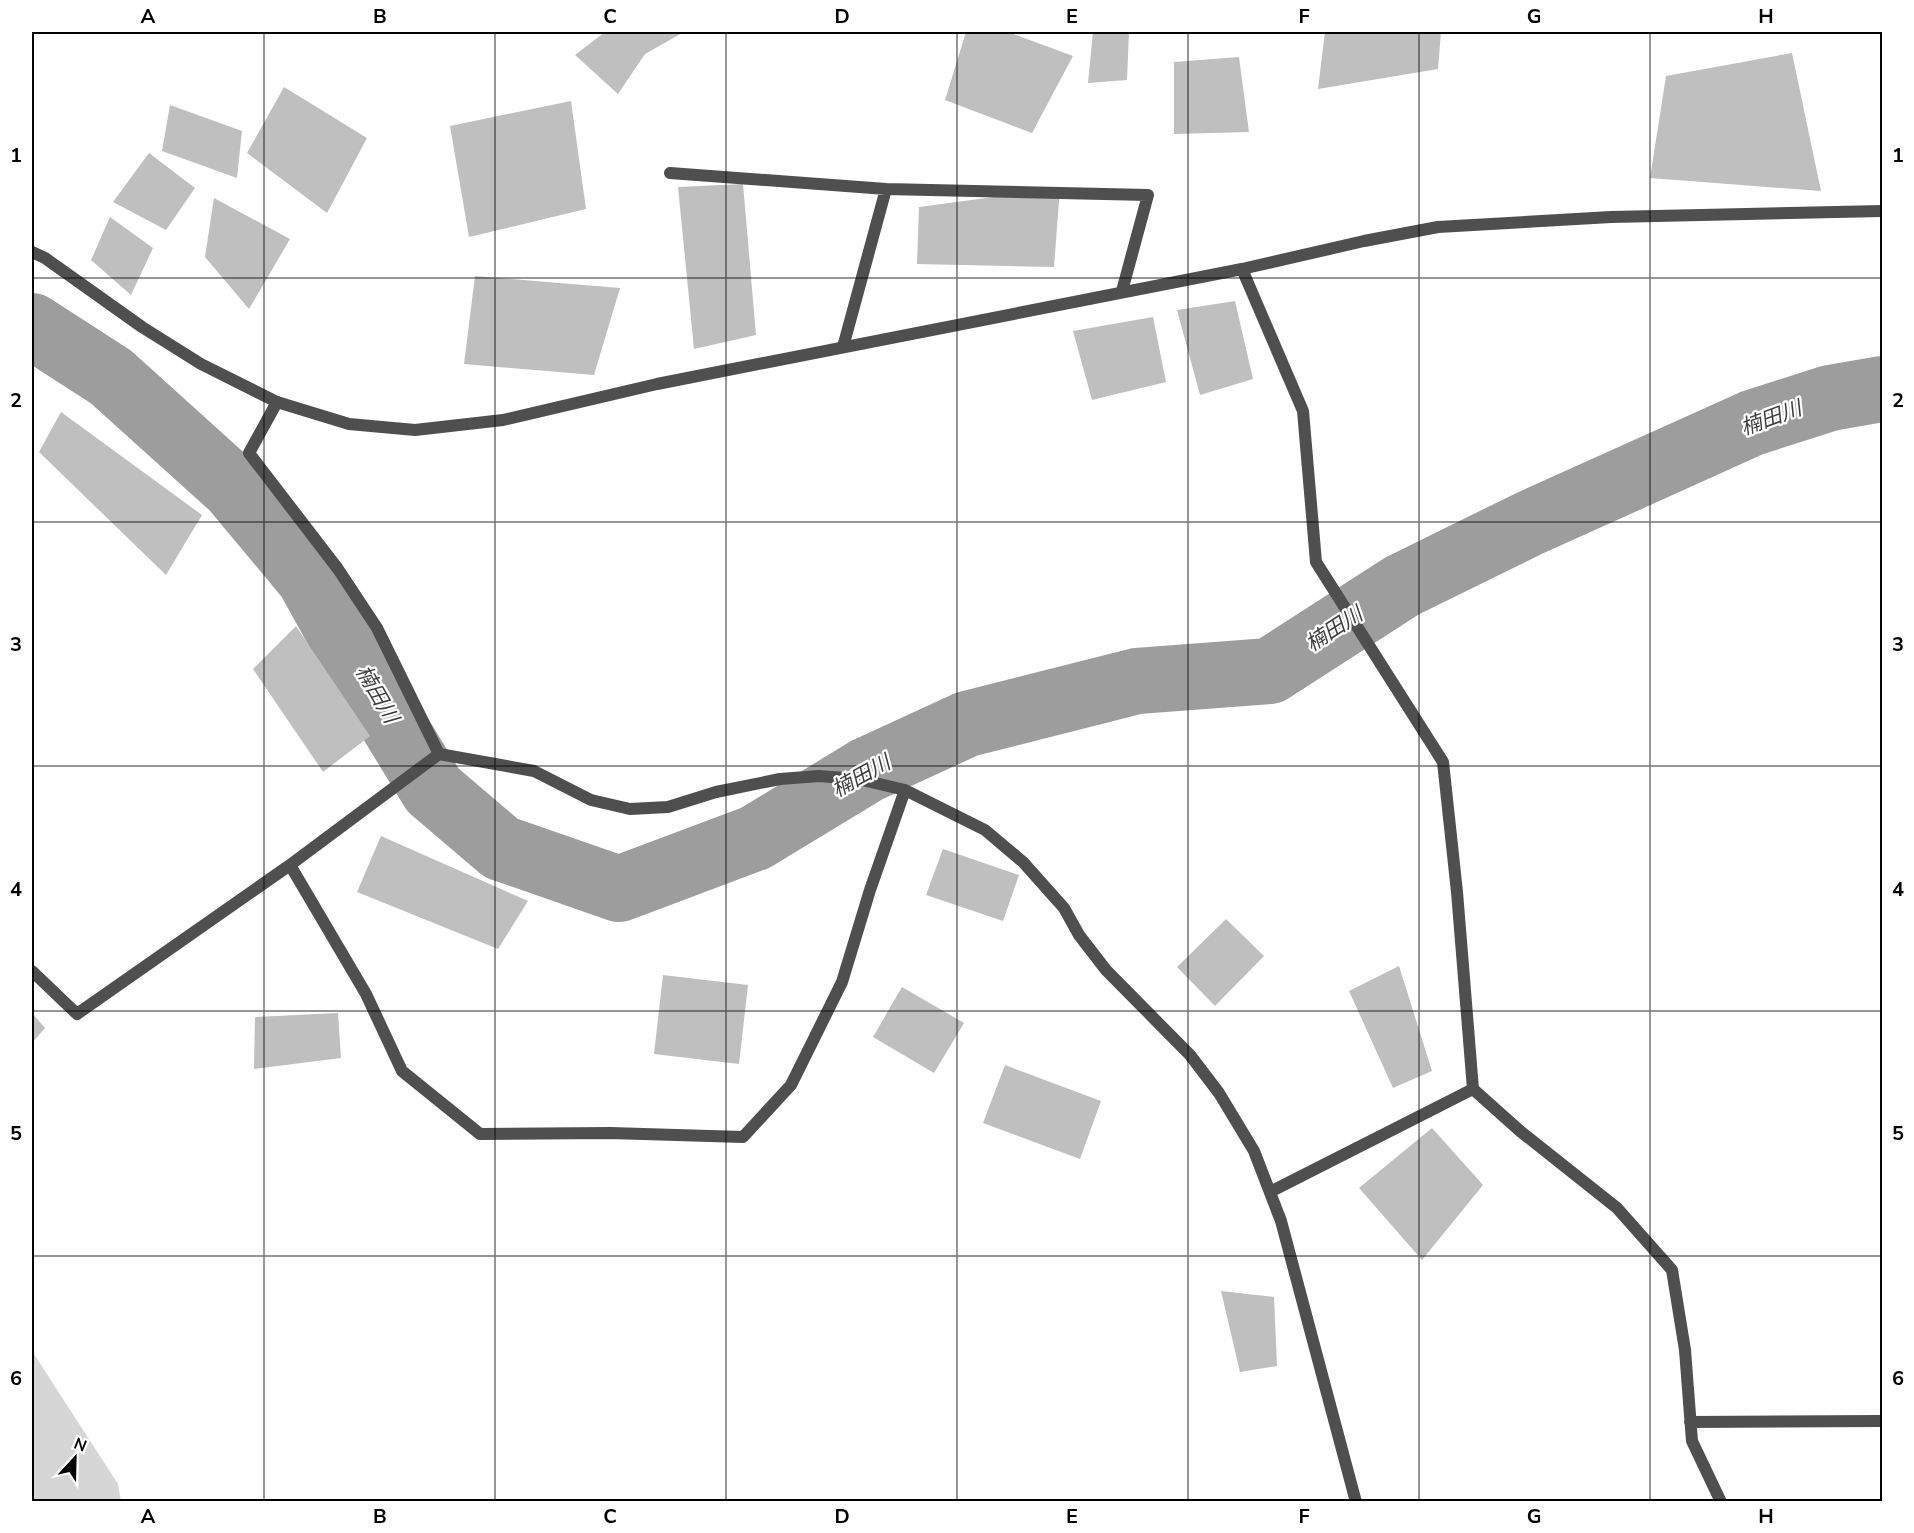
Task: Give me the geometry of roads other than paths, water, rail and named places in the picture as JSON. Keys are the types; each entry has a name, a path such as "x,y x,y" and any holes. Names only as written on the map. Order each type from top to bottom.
{"street":[{"path":"670,173 886,189 1148,195 1122,291"},
{"path":"843,347 886,189"},
{"path":"32,252 45,258 142,327 192,358 278,402 349,424 415,430 503,420 657,384 1242,269 1364,241 1438,227 1611,217 1882,211"},
{"path":"1242,269 1303,411 1316,562 1443,762 1473,1089 1520,1131 1617,1208 1672,1270 1685,1350 1692,1442 1721,1502"},
{"path":"278,402 249,453 338,569 377,628 438,754"},
{"path":"32,971 77,1014 290,865 438,754 534,771 591,800 630,809 668,807 716,792 780,779 819,776 858,778 905,790 985,830 1023,862 1064,908 1079,935 1106,970 1190,1054 1219,1093 1254,1151 1281,1221 1356,1502"},
{"path":"290,865 366,994 402,1071 480,1134 610,1133 743,1137 791,1085 842,981 870,890 905,790"},
{"path":"1270,1192 1473,1089"},
{"path":"1690,1422 1882,1421"}],"waterway":[{"name":"楠田川","path":"32,326 111,377 234,488 309,578 361,672 433,790 501,848 619,889 755,838 867,770 967,724 1137,681 1270,671 1402,586 1528,524 1752,423 1830,398 1882,389"}]}
